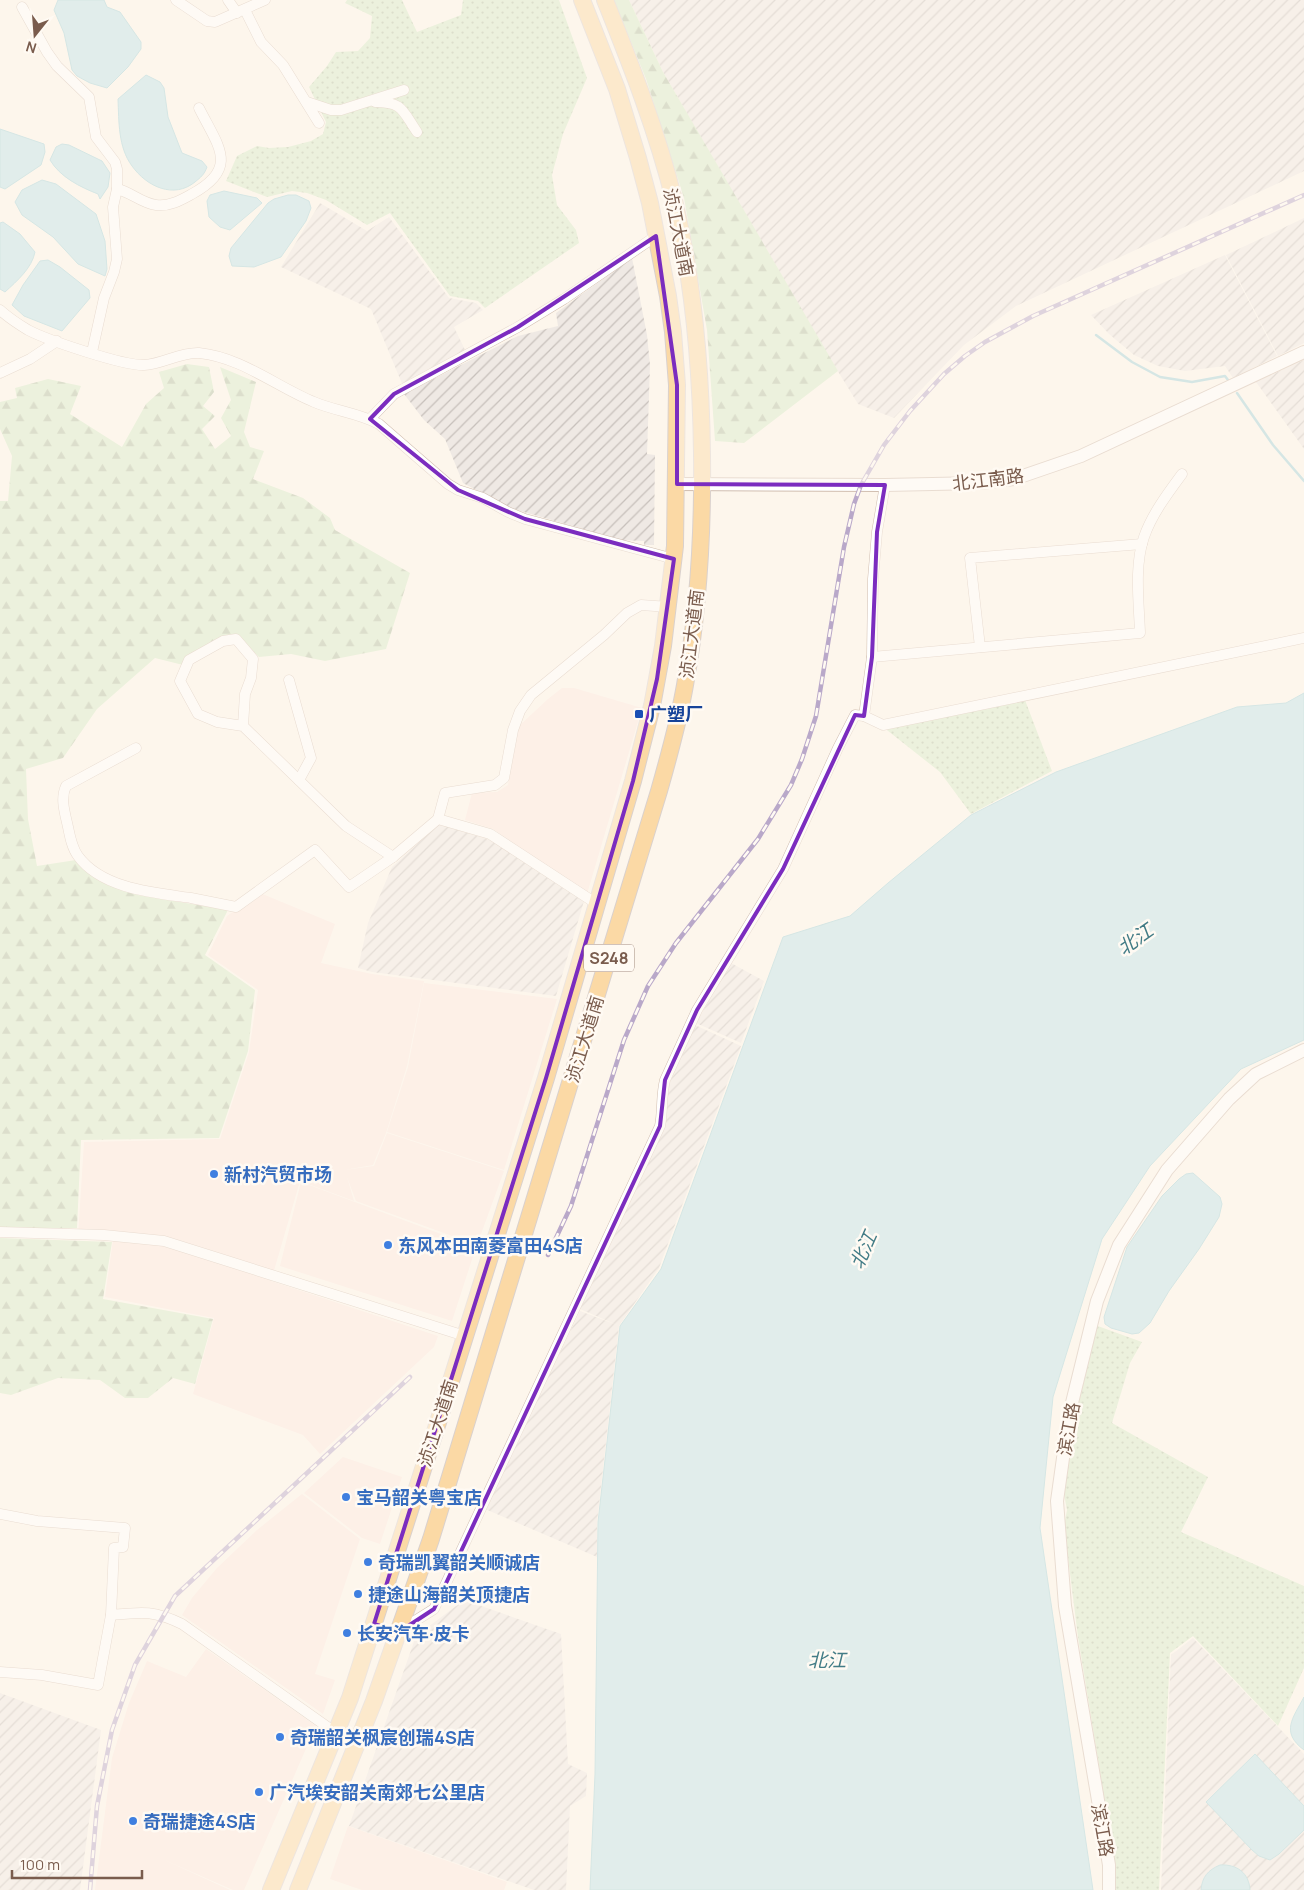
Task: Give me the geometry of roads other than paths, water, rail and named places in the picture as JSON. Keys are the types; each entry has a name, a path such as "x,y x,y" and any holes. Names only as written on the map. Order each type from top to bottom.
{"main road":[{"name":"浈江大道南","path":"271,1890 350,1698 546,1078 634,781 652,706 669,608 674,559 677,385 668,296 638,158 617,89 582,0"},
{"name":"浈江大道南","path":"298,1890 374,1701 431,1539 617,932 670,749 685,685 694,618 702,524 699,361 682,235 661,154 637,79 604,0"},
{"path":"465,1336 490,1344"},
{"path":"374,1624 398,1632"}],"street":[{"path":"176,0 207,21 215,22 265,0"},
{"path":"228,0 241,12 261,42 284,65 319,124"},
{"path":"22,7 57,66 89,97 96,137 115,162 117,169 117,189 113,213 117,259 104,298 92,352"},
{"path":"307,102 331,110 341,110 404,90"},
{"path":"364,102 390,102 397,104 417,132"},
{"path":"117,189 159,206 179,201 213,180 221,166 220,151 199,108"},
{"path":"370,419 394,394 564,300 656,236"},
{"path":"0,310 30,331 136,365 157,363 186,354 210,355 240,366 315,402 370,419 379,424 448,484 458,490 483,498 525,519 674,559"},
{"path":"0,373 30,358 57,341"},
{"name":"北江南路","path":"676,484 980,483 1014,479 1081,456 1304,352"},
{"path":"872,656 1140,633 1139,565 1142,544 1161,502 1182,474"},
{"path":"864,716 872,656 873,580 877,532 884,484"},
{"path":"980,647 970,558 1142,544"},
{"path":"136,748 66,786 63,792 63,800 74,849 78,857 90,869 106,878 144,892 236,907 315,850 349,887 393,857 438,819 445,793 495,785 504,778 513,730 520,711 531,695 604,635 627,613 642,605 669,608"},
{"path":"398,1632 434,1608 660,1126 662,1092 665,1080 697,1010 783,869 855,715 864,716 883,725 1304,638"},
{"path":"243,726 245,694 251,678 253,659 236,639 223,641 189,660 180,681 198,714 217,722 243,726 346,826 393,857"},
{"path":"289,680 311,758 299,780"},
{"path":"438,819 490,834 597,904"},
{"name":"滨江路","path":"1110,1890 1108,1865 1065,1606 1056,1501 1069,1415 1097,1301 1119,1245 1167,1170 1229,1099 1256,1074 1304,1050"},
{"path":"0,1232 104,1235 164,1241 465,1336"},
{"path":"0,1514 37,1521 125,1528 123,1548 114,1548 111,1615 98,1685 42,1675 0,1672"},
{"path":"111,1615 144,1612 164,1615 182,1624 336,1733"}],"water":[{"path":"58,0 104,0 107,7 120,12 141,42 141,49 128,67 107,88 90,83 77,76 72,70 64,33 54,10"},
{"path":"146,75 160,82 164,88 168,117 182,153 202,161 207,167 201,177 195,182 178,190 161,188 145,180 132,166 124,151 120,134 118,99"},
{"path":"0,129 44,144 45,152 41,165 5,189 0,187"},
{"path":"62,144 69,145 102,161 110,173 108,187 100,199 98,194 78,185 59,172 54,166 50,160 56,147"},
{"path":"42,180 56,184 96,214 105,241 107,269 105,276 78,264 53,237 22,215 15,202 22,190"},
{"path":"224,191 257,198 262,203 230,230 220,227 209,217 207,201 210,195"},
{"path":"288,195 296,195 309,201 311,208 306,221 281,257 254,267 232,266 229,256 231,248 268,203"},
{"path":"3,222 20,234 35,252 27,269 5,292 0,289 0,223"},
{"path":"48,260 89,290 90,298 62,331 24,316 12,305 40,261"},
{"name":"北江","path":"1304,693 1304,1040 1241,1069 1150,1166 1102,1239 1053,1397 1040,1528 1093,1890 590,1890 595,1774 598,1522 620,1326 661,1269 783,937 850,916 971,815 1056,772 1237,707 1286,703"},
{"path":"1193,1173 1220,1197 1222,1204 1219,1217 1169,1291 1150,1323 1139,1333 1132,1334 1111,1328 1105,1324 1104,1317 1127,1247 1162,1196 1179,1179 1186,1174"},
{"path":"1304,1697 1304,1750 1292,1737 1291,1725"},
{"path":"1255,1754 1304,1806 1304,1830 1270,1860 1259,1856 1252,1850 1206,1802"},
{"path":"1220,1865 1232,1866 1245,1874 1250,1890 1201,1890 1206,1874"}],"waterway":[{"path":"1096,335 1132,362 1160,377 1192,382 1225,376 1228,380"},
{"path":"1237,393 1273,445 1304,481"}],"railway":[{"path":"548,1255 571,1206 624,1040 648,986 676,943 758,839 791,785 802,759 816,716 844,547 854,504 861,485 884,445 910,411 944,374 985,342 1033,316 1304,195"},
{"path":"90,1890 97,1806 112,1730 135,1665 175,1596 410,1377"}],"place":[{"name":"广塑厂","path":"639,714"},
{"name":"新村汽贸市场","path":"214,1174"},
{"name":"东风本田南菱富田4S店","path":"388,1245"},
{"name":"宝马韶关粤宝店","path":"346,1497"},
{"name":"奇瑞凯翼韶关顺诚店","path":"368,1562"},
{"name":"捷途山海韶关顶捷店","path":"358,1594"},
{"name":"长安汽车·皮卡","path":"347,1633"},
{"name":"奇瑞韶关枫宸创瑞4S店","path":"280,1737"},
{"name":"广汽埃安韶关南郊七公里店","path":"259,1792"},
{"name":"奇瑞捷途4S店","path":"133,1821"}]}
